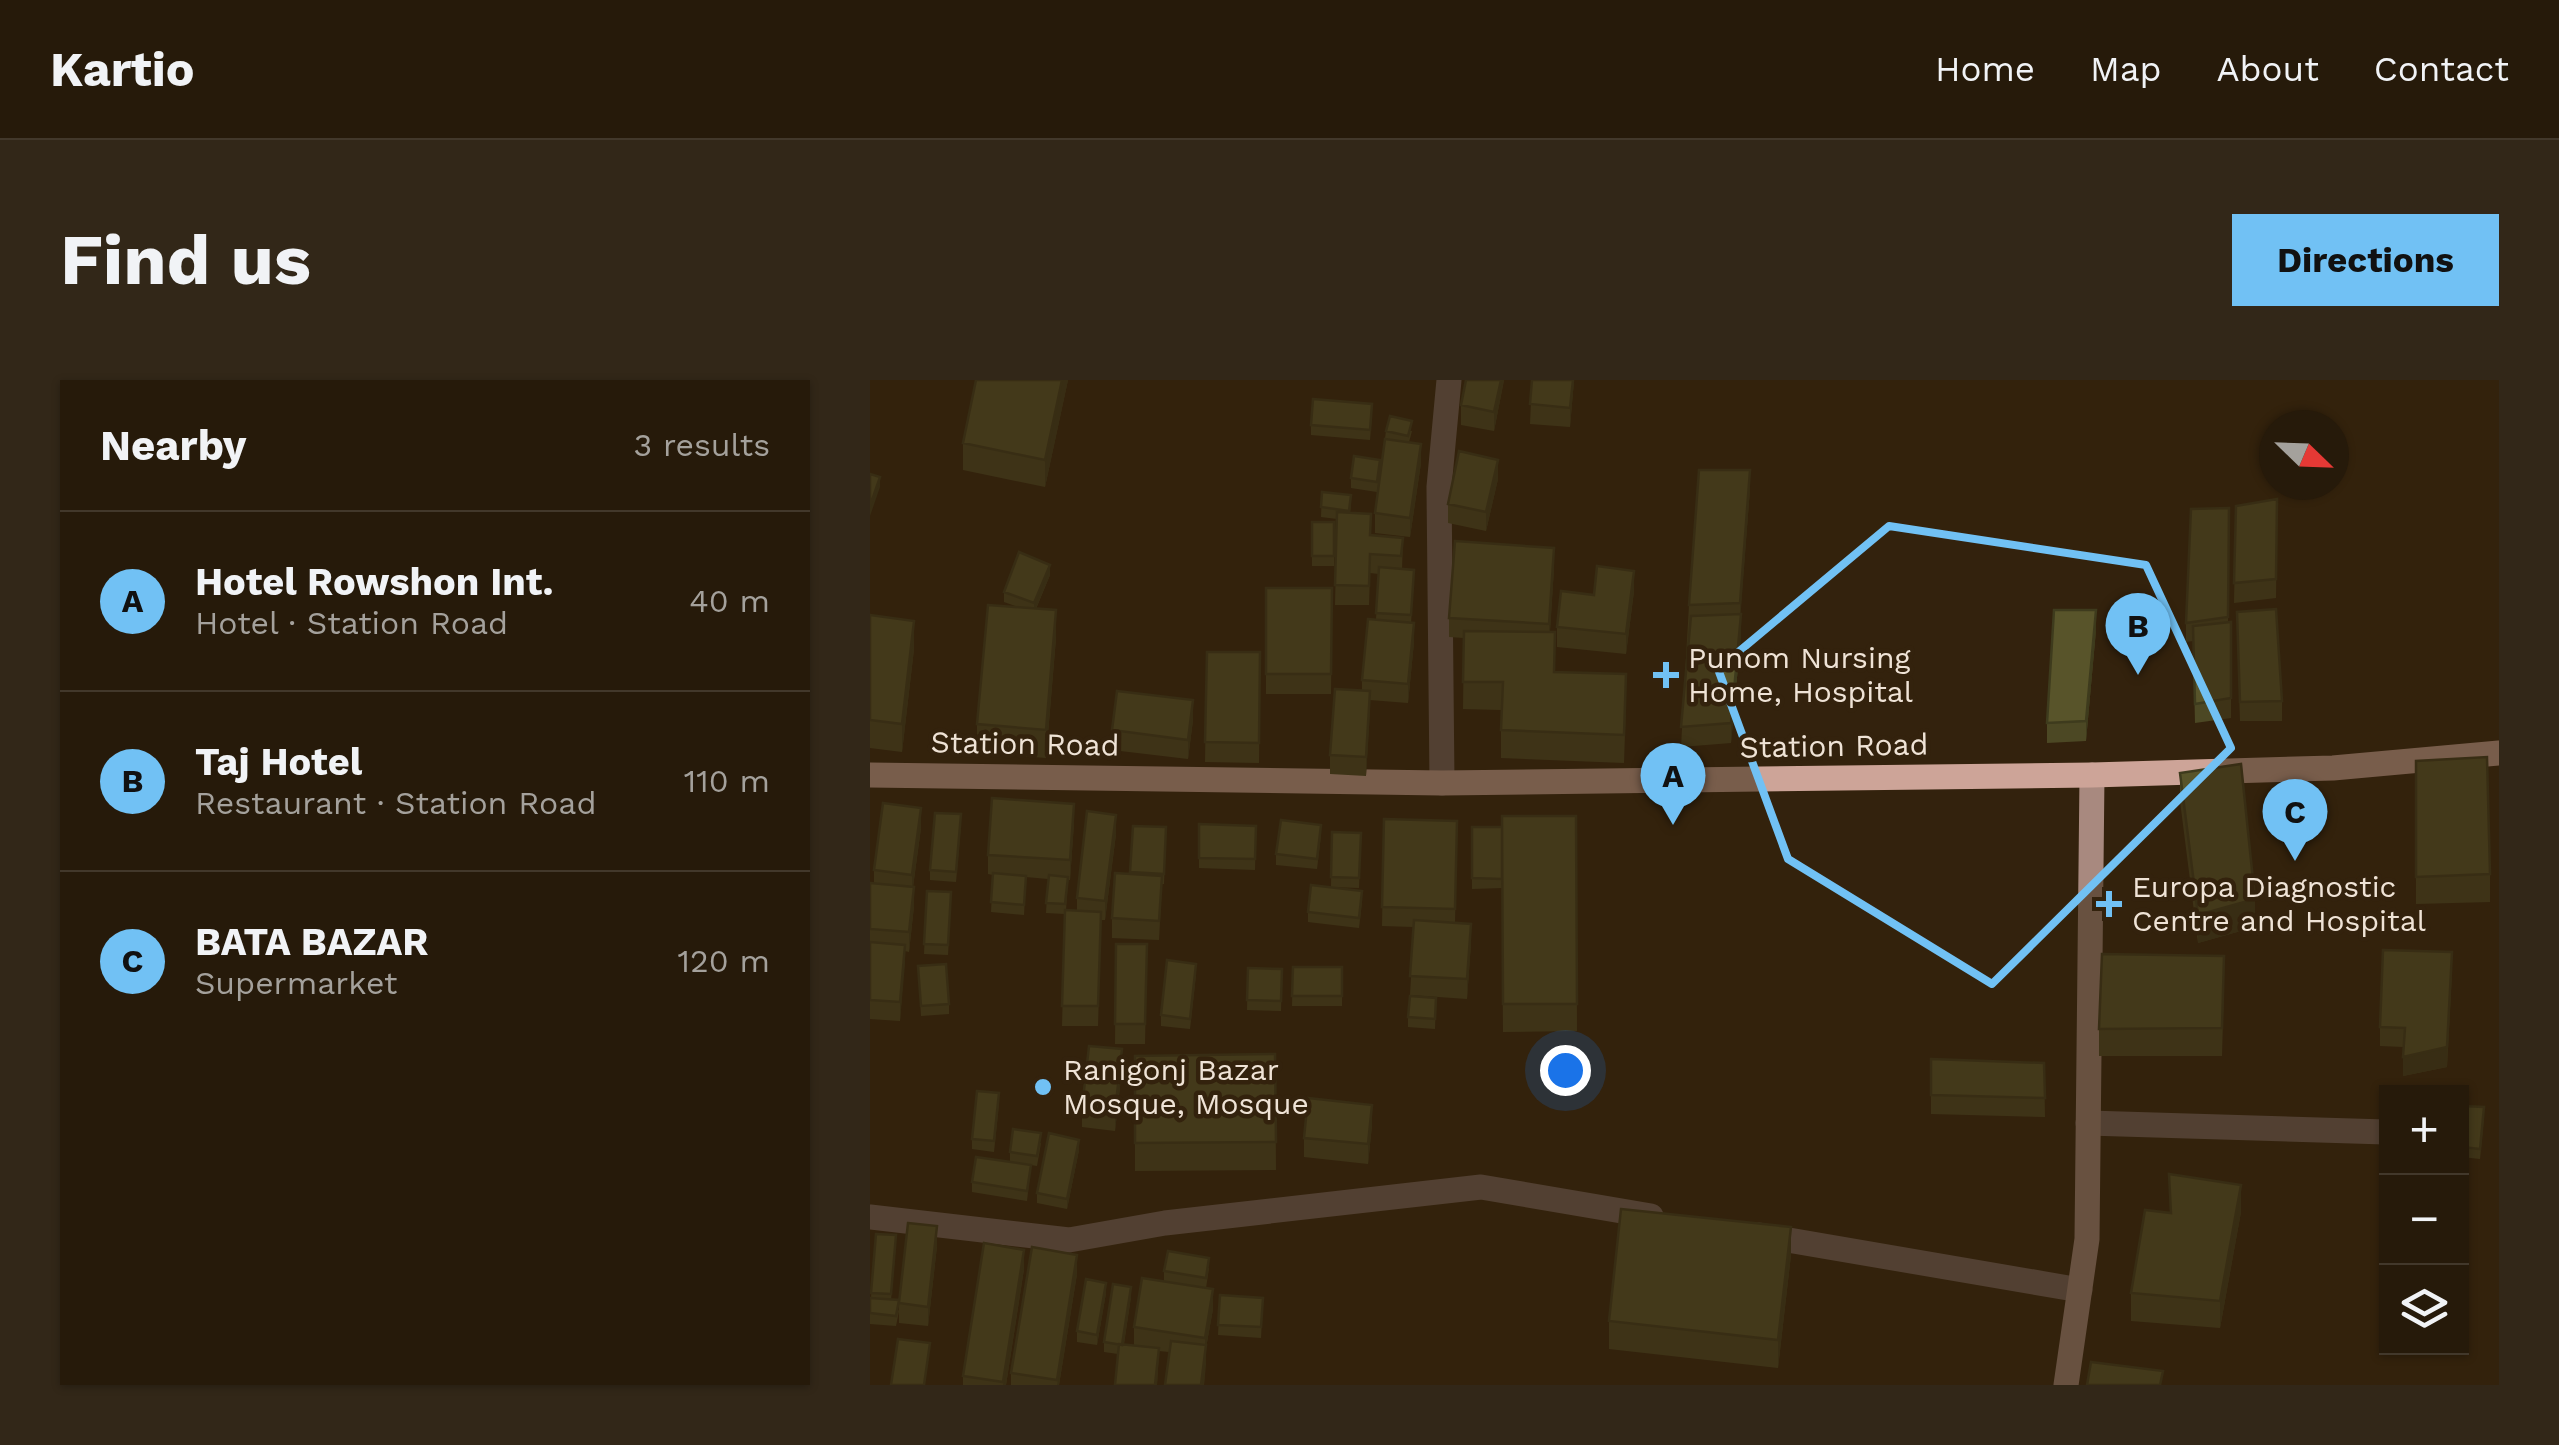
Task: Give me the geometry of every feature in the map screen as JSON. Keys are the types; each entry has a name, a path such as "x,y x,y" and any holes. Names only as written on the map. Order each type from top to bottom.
{"main road":[{"name":"Station Road","path":"870,775 1442,783 2092,775 2333,768 2499,753"}],"street":[{"path":"1442,783 1438,488 1449,380"},
{"path":"2066,1385 2087,1239 2092,775"},
{"path":"2088,1122 2379,1132"},
{"path":"870,1217 1069,1240 1165,1224 1481,1186 1674,1220"},
{"path":"1732,1230 2080,1290"}],"highlighted area":[{"path":"1889,526 2146,565 2231,748 1992,984 1788,859 1718,669"}],"building":[{"path":"976,380 1062,380 1045,460 963,443"},
{"path":"1466,380 1501,380 1494,412 1461,405"},
{"path":"1532,380 1573,380 1570,408 1530,404"},
{"path":"1313,399 1372,404 1370,430 1311,425"},
{"path":"1390,416 1412,421 1408,436 1386,431"},
{"path":"1385,439 1421,444 1410,518 1375,513"},
{"path":"1459,451 1498,460 1486,512 1448,504"},
{"path":"1354,456 1380,460 1377,482 1351,478"},
{"path":"1699,470 1750,470 1740,603 1689,605"},
{"path":"870,474 880,477 870,506"},
{"path":"1322,492 1351,495 1349,511 1321,507"},
{"path":"2277,500 2276,579 2234,583 2236,506"},
{"path":"2229,508 2228,617 2186,623 2191,509"},
{"path":"1337,512 1371,514 1370,535 1403,538 1401,556 1370,554 1369,586 1335,585"},
{"path":"1312,522 1334,522 1334,556 1312,556"},
{"path":"1455,541 1554,548 1549,624 1449,618"},
{"path":"1019,552 1050,565 1034,603 1004,592"},
{"path":"1597,566 1634,571 1626,634 1557,627 1561,591 1594,595"},
{"path":"1379,567 1414,570 1411,615 1376,613"},
{"path":"1266,588 1332,588 1331,674 1266,674"},
{"path":"988,605 1056,610 1046,730 977,724"},
{"path":"2276,609 2282,701 2240,702 2237,612"},
{"path":"2054,610 2096,610 2086,721 2047,723"},
{"path":"1741,614 1731,723 1681,727 1691,616"},
{"path":"870,615 914,621 902,724 870,720"},
{"path":"1368,619 1414,623 1408,684 1362,680"},
{"path":"2231,622 2231,698 2195,704 2193,626"},
{"path":"1464,631 1555,632 1554,672 1626,674 1624,735 1501,730 1503,682 1463,682"},
{"path":"1207,652 1260,652 1259,743 1205,742"},
{"path":"1335,689 1370,691 1366,757 1330,755"},
{"path":"1117,691 1193,700 1188,740 1112,730"},
{"path":"2487,757 2490,874 2416,877 2416,761"},
{"path":"2241,764 2255,899 2198,915 2180,773"},
{"path":"992,798 1074,804 1070,860 988,855"},
{"path":"883,803 921,808 912,875 874,870"},
{"path":"1087,811 1116,815 1105,901 1077,898"},
{"path":"935,813 961,814 956,872 930,870"},
{"path":"1502,816 1576,816 1577,1004 1503,1004"},
{"path":"1384,819 1457,821 1455,909 1382,907"},
{"path":"1281,820 1321,825 1317,859 1276,854"},
{"path":"1199,824 1256,826 1255,859 1199,858"},
{"path":"1133,826 1166,827 1164,874 1130,872"},
{"path":"1472,827 1502,827 1502,879 1472,878"},
{"path":"1332,832 1361,833 1359,878 1331,877"},
{"path":"993,873 1026,876 1024,905 991,902"},
{"path":"1115,873 1162,876 1159,921 1112,918"},
{"path":"1049,875 1068,877 1065,904 1046,903"},
{"path":"870,883 914,887 909,932 870,929"},
{"path":"1311,885 1362,891 1359,918 1308,912"},
{"path":"927,891 951,892 948,945 924,944"},
{"path":"1065,910 1101,912 1098,1006 1062,1006"},
{"path":"1414,920 1471,924 1467,979 1410,976"},
{"path":"870,942 905,945 900,1002 870,1000"},
{"path":"1116,944 1147,944 1145,1024 1115,1024"},
{"path":"2383,950 2452,952 2447,1047 2403,1057 2405,1028 2380,1027"},
{"path":"2102,954 2224,956 2222,1028 2099,1029"},
{"path":"1167,960 1196,964 1190,1019 1161,1015"},
{"path":"946,964 949,1004 921,1006 918,966"},
{"path":"1293,967 1342,967 1342,996 1292,996"},
{"path":"1248,968 1282,969 1281,1001 1247,1000"},
{"path":"1410,996 1436,998 1435,1019 1408,1017"},
{"path":"1089,1046 1122,1049 1115,1112 1082,1108"},
{"path":"1275,1054 1276,1142 1135,1143 1135,1056"},
{"path":"1931,1059 2044,1063 2045,1098 1931,1095"},
{"path":"977,1091 999,1093 994,1141 972,1139"},
{"path":"1308,1098 1372,1105 1368,1144 1304,1138"},
{"path":"2469,1106 2484,1107 2480,1149 2469,1148"},
{"path":"1013,1129 1041,1133 1037,1156 1010,1152"},
{"path":"1049,1133 1079,1140 1067,1199 1037,1193"},
{"path":"976,1157 1031,1165 1027,1191 972,1182"},
{"path":"2169,1174 2241,1185 2220,1301 2131,1293 2145,1210 2171,1213"},
{"path":"1621,1209 1791,1227 1778,1340 1609,1321"},
{"path":"908,1223 937,1226 928,1307 899,1303"},
{"path":"876,1234 896,1235 891,1294 871,1293"},
{"path":"984,1243 1024,1250 1003,1382 963,1376"},
{"path":"1032,1247 1077,1255 1057,1380 1011,1373"},
{"path":"1168,1251 1209,1258 1206,1278 1164,1271"},
{"path":"1142,1278 1213,1289 1205,1338 1134,1327"},
{"path":"1086,1279 1106,1283 1097,1335 1077,1331"},
{"path":"1113,1284 1131,1287 1122,1345 1104,1342"},
{"path":"1220,1295 1263,1298 1261,1327 1218,1325"},
{"path":"870,1298 899,1300 896,1316 870,1313"},
{"path":"898,1339 930,1343 924,1385 891,1385"},
{"path":"1171,1341 1206,1345 1201,1385 1165,1385"},
{"path":"1119,1344 1159,1348 1155,1385 1115,1385"},
{"path":"2091,1362 2163,1371 2160,1385 2087,1385"}],"place":[{"name":"Punom Nursing Home, Hospital","path":"1666,675"},
{"name":"Taj Hotel","path":"2138,675"},
{"name":"Hotel Rowshon Int.","path":"1673,825"},
{"name":"BATA BAZAR","path":"2295,861"},
{"name":"Europa Diagnostic Centre and Hospital","path":"2109,904"},
{"name":"Ranigonj Bazar Mosque, Mosque","path":"1043,1087"}]}
